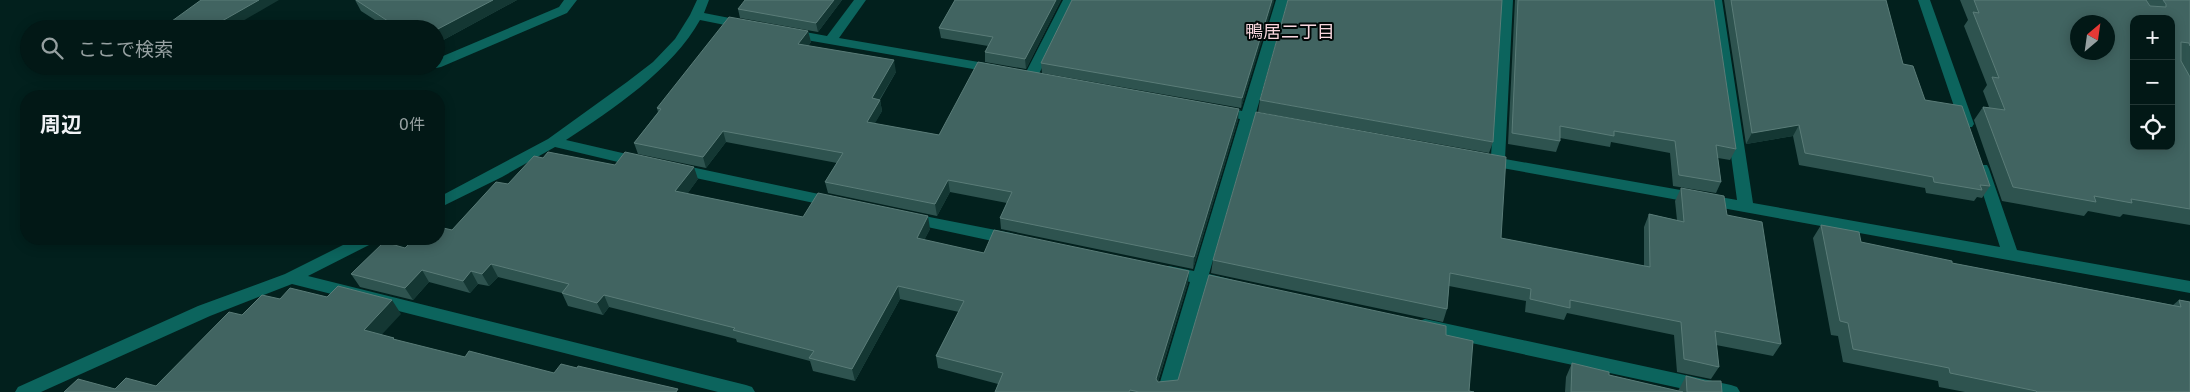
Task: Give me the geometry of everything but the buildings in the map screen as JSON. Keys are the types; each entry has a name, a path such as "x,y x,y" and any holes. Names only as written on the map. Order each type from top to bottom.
{"street":[{"path":"445,60 563,10 571,0"},
{"path":"445,199 553,142 598,111 668,57 698,16 703,0"},
{"path":"831,40 860,0"},
{"path":"774,30 1027,75 1069,0"},
{"path":"1166,392 1282,0"},
{"path":"1498,162 1507,0"},
{"path":"1716,0 1746,208"},
{"path":"1924,0 2011,255"},
{"path":"698,16 755,26"},
{"path":"1210,109 1286,123"},
{"path":"553,142 851,206"},
{"path":"1469,157 2190,287"},
{"path":"890,214 1025,242"},
{"path":"24,392 204,312 291,278 356,245"},
{"path":"1151,268 1238,286"},
{"path":"291,278 746,392"},
{"path":"1412,324 1731,392"}],"district":[{"name":"鴨居二丁目","path":"1290,32"}]}
